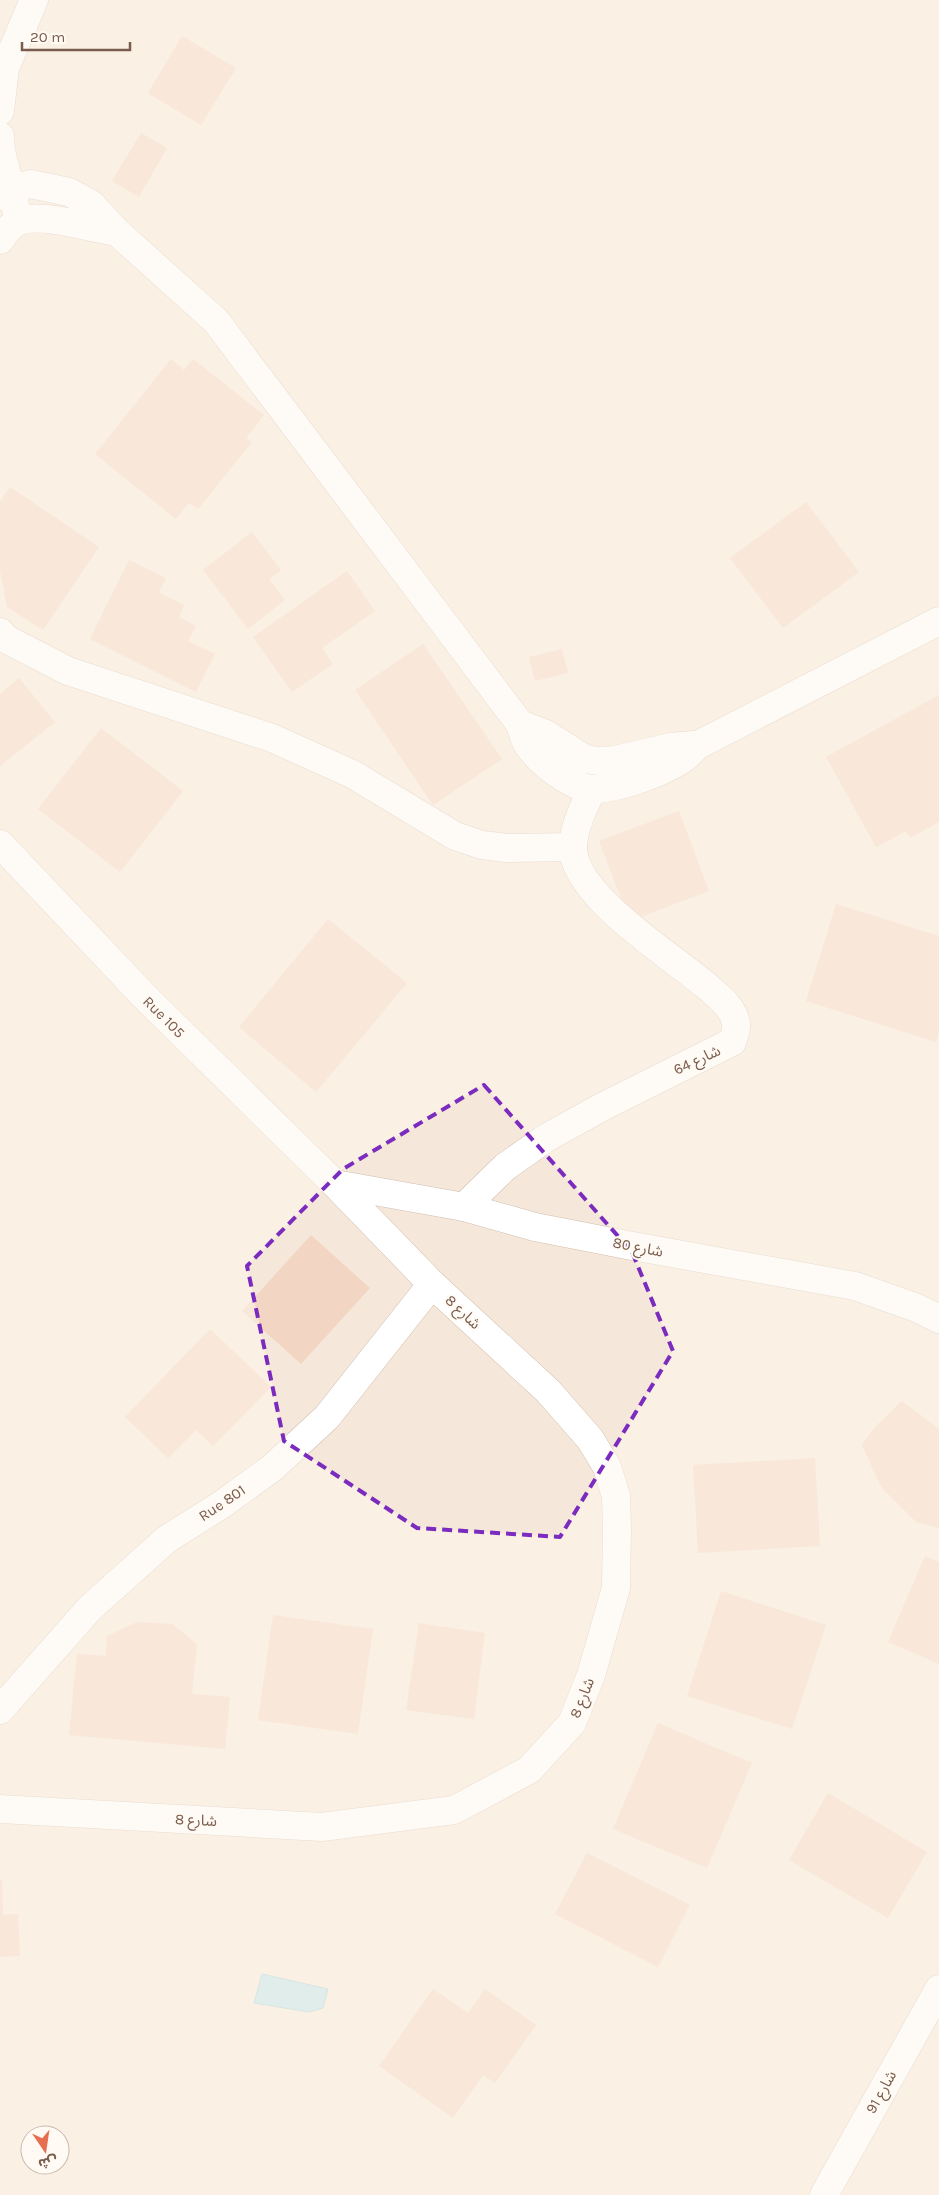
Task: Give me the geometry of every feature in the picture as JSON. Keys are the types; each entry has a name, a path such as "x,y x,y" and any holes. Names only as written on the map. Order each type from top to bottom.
{"street":[{"path":"0,111 5,68 34,0"},
{"path":"0,136 6,193 19,221"},
{"path":"6,193 31,184 69,192 90,204 117,232 216,321 520,724 527,745 569,782 592,789 618,786 647,776 681,760 698,745 939,621"},
{"path":"0,240 7,230 19,221 36,218 117,232"},
{"path":"0,632 6,639 68,671 272,738 352,774 455,836 482,845 507,848 573,847"},
{"path":"520,724 546,734 585,758 598,761 615,760 671,747 698,745"},
{"name":"شارع 64","path":"464,1207 505,1167 546,1138 602,1107 732,1042 736,1024 727,1005 698,978 625,922 593,892 578,872 573,847 578,821 592,789"},
{"name":"Rue 105","path":"0,844 144,997 335,1184"},
{"name":"شارع 80","path":"335,1184 464,1207 535,1227 855,1286 917,1308 939,1320"},
{"name":"شارع 8","path":"0,1809 322,1827 454,1810 529,1770 572,1723 591,1675 616,1588 616,1496 607,1467 590,1439 548,1391 432,1284 335,1184"},
{"name":"Rue 801","path":"0,1710 90,1608 160,1545 272,1468 327,1417 432,1284"},
{"name":"شارع 91","path":"824,2195 939,1989"}],"highlighted area":[{"path":"484,1085 632,1252 673,1351 560,1537 417,1528 284,1441 247,1266 343,1169"}],"shaded area":[{"path":"0,0 939,0 939,2195 0,2195"}],"water":[{"path":"262,1974 328,1989 323,2008 309,2012 254,2003"}],"building":[{"path":"182,36 236,68 201,125 148,93"},
{"path":"141,133 167,148 139,197 112,181"},
{"path":"171,359 184,370 193,359 264,415 246,438 252,442 198,509 189,503 176,519 95,454"},
{"path":"10,487 99,547 43,630 7,607 0,570 0,502"},
{"path":"806,502 859,572 783,628 730,558"},
{"path":"252,532 281,570 269,579 285,600 248,629 203,570"},
{"path":"129,560 166,578 159,593 184,605 179,617 196,626 188,641 215,654 196,692 90,639"},
{"path":"347,571 375,611 322,648 333,664 292,692 253,637"},
{"path":"423,644 502,759 433,805 355,690"},
{"path":"562,649 568,673 535,681 529,657"},
{"path":"19,678 55,722 0,766 0,694"},
{"path":"939,695 939,822 910,838 906,831 876,847 826,757"},
{"path":"101,728 183,791 120,872 38,809"},
{"path":"679,811 709,891 630,921 599,841"},
{"path":"836,904 939,936 939,1032 936,1042 806,1001"},
{"path":"328,919 407,983 316,1092 239,1027"},
{"path":"311,1235 370,1288 301,1364 242,1311"},
{"path":"210,1329 271,1387 213,1446 196,1430 168,1458 125,1417"},
{"path":"902,1401 939,1429 939,1528 916,1522 881,1487 862,1445 874,1428"},
{"path":"815,1458 820,1546 698,1553 693,1465"},
{"path":"925,1556 939,1562 939,1664 888,1642"},
{"path":"721,1591 826,1625 792,1729 687,1696"},
{"path":"273,1615 373,1629 358,1734 258,1720"},
{"path":"137,1622 172,1624 197,1644 192,1694 230,1697 225,1749 69,1735 77,1654 106,1656 107,1636"},
{"path":"419,1623 485,1633 474,1719 406,1710"},
{"path":"658,1723 752,1763 707,1868 613,1829"},
{"path":"828,1793 927,1852 888,1918 789,1860"},
{"path":"587,1853 690,1905 658,1967 555,1914"},
{"path":"0,1880 2,1880 3,1915 18,1914 20,1956 0,1957"},
{"path":"433,1989 468,2013 485,1989 536,2025 495,2083 483,2075 453,2118 379,2066"}]}
